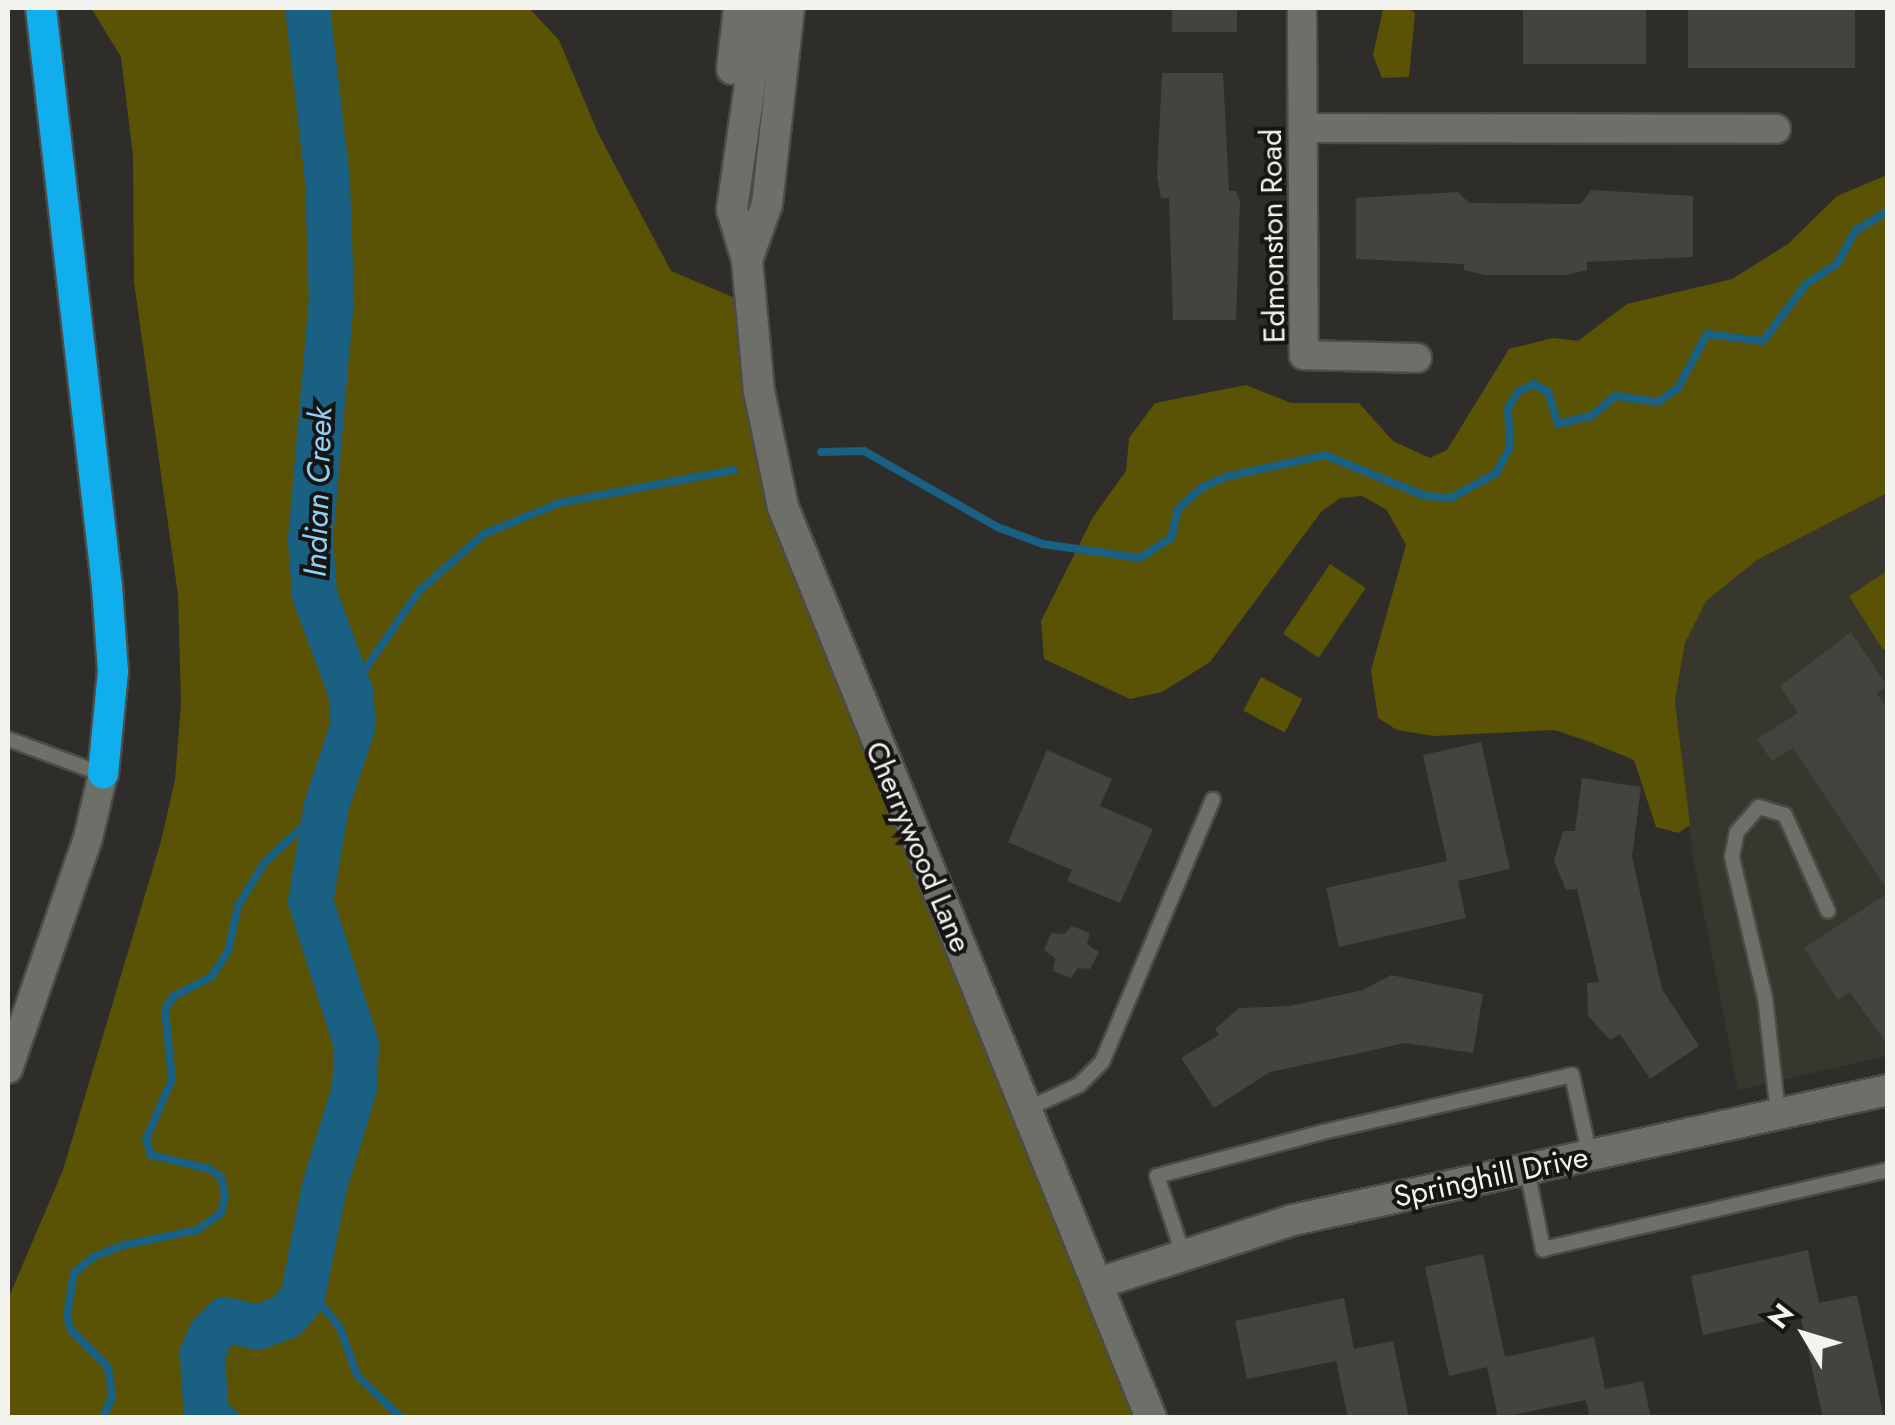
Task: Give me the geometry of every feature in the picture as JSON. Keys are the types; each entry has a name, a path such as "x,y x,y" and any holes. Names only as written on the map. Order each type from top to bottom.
{"highway":[{"path":"41,8 107,586 113,671 103,774"}],"street":[{"path":"739,8 731,94 742,140"},
{"name":"Cherrywood Lane","path":"761,8 732,210 747,260 759,391 796,547 1151,1418"},
{"name":"Cherrywood Lane","path":"747,260 768,204 789,8"},
{"name":"Edmonston Road","path":"1302,8 1304,356 1416,358"},
{"path":"1303,128 1776,129"},
{"path":"8,1069 88,838 103,774"},
{"name":"Springhill Drive","path":"1099,1283 1182,1251 1888,1090"}],"lane":[{"path":"8,739 103,774"},
{"path":"1027,1109 1079,1085 1102,1062 1214,799"},
{"path":"1778,1114 1765,998 1732,857 1737,832 1760,807 1785,815 1828,911"},
{"path":"1182,1251 1158,1176 1323,1132 1572,1075 1590,1156"},
{"path":"1527,1170 1542,1249 1888,1170"}],"shaded area":[{"path":"91,8 529,8 559,40 598,133 671,271 747,303 773,461 1151,1417 8,1418 8,1299 63,1170 161,841 175,780 181,704 178,595 134,282 133,156 121,57"},
{"path":"1407,8 1415,13 1409,77 1382,78 1373,55 1383,9"},
{"path":"1887,175 1887,493 1757,560 1706,601 1685,643 1675,701 1690,825 1678,833 1656,827 1634,760 1590,742 1555,730 1434,736 1397,730 1378,718 1371,670 1406,545 1387,510 1362,496 1340,498 1321,512 1210,662 1162,692 1130,699 1044,659 1041,621 1093,517 1126,471 1129,438 1155,403 1246,385 1291,403 1359,403 1393,441 1430,458 1447,450 1509,349 1553,338 1578,341 1627,304 1732,279 1788,244 1837,196"},
{"path":"1887,493 1887,1056 1738,1090 1693,857 1675,701 1685,643 1706,600 1757,560"},
{"path":"1330,564 1366,588 1319,658 1283,634"},
{"path":"1887,571 1887,647 1883,650 1849,596"},
{"path":"1261,677 1302,699 1285,733 1243,711"}],"building":[{"path":"1172,8 1237,8 1237,32 1172,32"},
{"path":"1523,8 1646,8 1646,64 1523,64"},
{"path":"1688,8 1855,8 1855,68 1688,68"},
{"path":"1162,73 1223,73 1229,191 1236,191 1240,201 1236,320 1173,320 1169,198 1161,198 1157,176"},
{"path":"1591,190 1693,196 1693,257 1587,262 1587,270 1566,275 1485,275 1464,270 1464,264 1356,259 1356,198 1458,192 1469,203 1581,204"},
{"path":"1851,632 1887,686 1877,693 1888,710 1888,891 1793,748 1772,761 1757,739 1798,713 1780,686"},
{"path":"1481,742 1510,869 1458,881 1466,918 1339,947 1326,888 1447,861 1423,755"},
{"path":"1047,750 1112,779 1100,806 1153,829 1120,903 1067,881 1072,870 1008,842"},
{"path":"1582,778 1641,787 1632,857 1662,989 1699,1046 1650,1079 1620,1034 1610,1040 1588,1016 1587,983 1599,982 1577,889 1566,890 1554,861 1563,831 1575,831"},
{"path":"1888,893 1888,1045 1850,992 1838,1000 1804,948"},
{"path":"1072,926 1090,933 1087,944 1099,952 1090,969 1078,968 1071,978 1053,971 1055,958 1044,950 1051,933 1064,934"},
{"path":"1391,975 1483,994 1473,1053 1405,1043 1270,1072 1214,1108 1181,1058 1219,1035 1215,1029 1239,1008 1290,1006 1363,990"},
{"path":"1808,1250 1819,1303 1857,1295 1884,1418 1823,1418 1800,1314 1703,1335 1691,1276"},
{"path":"1483,1254 1505,1357 1594,1337 1605,1389 1643,1381 1651,1418 1590,1418 1586,1400 1498,1418 1487,1367 1449,1376 1425,1267"},
{"path":"1344,1298 1354,1349 1393,1341 1409,1418 1348,1418 1336,1361 1247,1379 1235,1321"}],"waterway":[{"name":"Indian Creek","path":"206,1418 202,1353 211,1333 225,1319 257,1327 286,1316 302,1297 324,1186 354,1088 356,1044 310,901 326,805 353,724 350,691 314,594 310,539 331,300 327,180 307,8"},
{"path":"821,452 864,451 997,527 1043,544 1140,558 1171,538 1178,509 1201,488 1225,477 1325,455 1425,496 1451,498 1496,473 1510,448 1508,408 1518,392 1534,384 1548,392 1558,424 1593,415 1615,396 1658,402 1678,388 1707,334 1763,341 1806,284 1837,264 1855,231 1888,211"},
{"path":"350,691 419,591 484,534 559,503 734,470"},
{"path":"103,1418 112,1397 108,1367 71,1330 67,1316 74,1273 93,1257 125,1245 197,1230 221,1213 225,1196 221,1177 210,1169 151,1155 146,1139 172,1080 165,1009 174,996 211,977 228,952 238,906 264,863 326,805"},
{"path":"302,1297 324,1308 340,1328 357,1375 401,1418"},
{"path":"204,1388 238,1418"}]}
